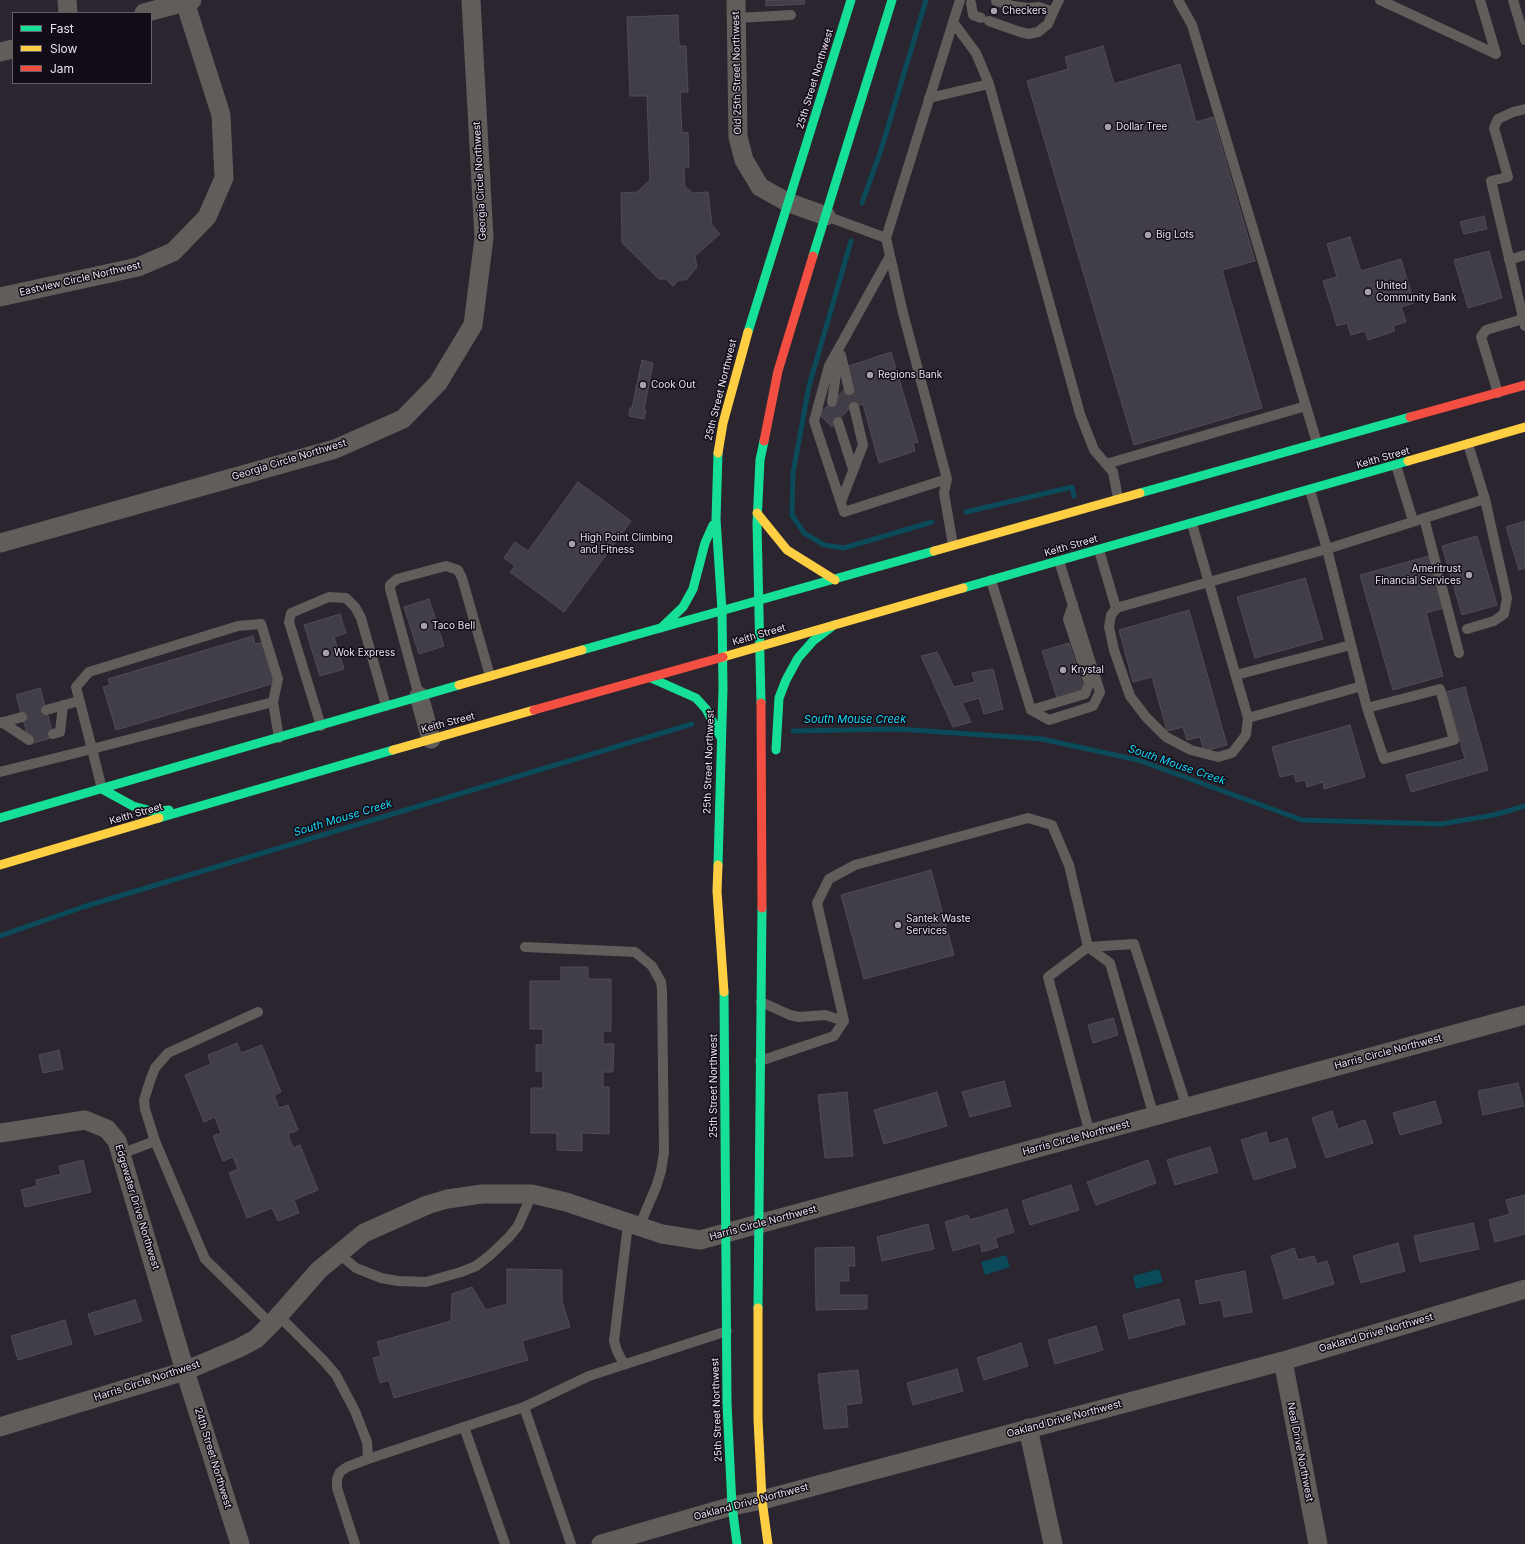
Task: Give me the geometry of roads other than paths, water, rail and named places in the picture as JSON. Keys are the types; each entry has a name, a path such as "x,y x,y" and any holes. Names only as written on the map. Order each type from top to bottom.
{"main road":[{"name":"25th Street Northwest","path":"737,1544 732,1506 727,1403 725,1012 716,891 723,657 722,611 716,519 718,448 723,422 787,202 851,0"},
{"path":"768,1544 762,1500 758,1419 758,1225 763,818 760,600 757,513 760,460 778,370 892,0"},
{"path":"0,818 419,696 835,580 1118,498 1525,385"},
{"name":"Keith Street","path":"0,865 431,739 651,678 1525,428"},
{"path":"757,513 787,550 835,580"},
{"path":"661,628 684,607 693,589 706,543 716,519"},
{"path":"775,757 779,698 786,680 798,658 813,641 834,625"},
{"path":"651,678 696,698 706,709 720,737"},
{"path":"763,818 771,780"},
{"path":"102,789 133,806 155,812 204,805"}],"street":[{"path":"67,0 68,12"},
{"name":"Georgia Circle Northwest","path":"0,543 335,449 403,419 438,383 473,325 484,238 471,0"},
{"path":"148,12 188,1"},
{"name":"Eastview Circle Northwest","path":"0,298 138,267 172,252 207,217 224,178 222,115 188,1"},
{"name":"Old 25th Street Northwest","path":"736,9 738,137 744,160 760,187 787,202 826,216"},
{"path":"0,52 12,49"},
{"path":"419,696 431,739"},
{"name":"Harris Circle Northwest","path":"0,1427 185,1371 245,1345 256,1339 275,1320 319,1270 364,1233 427,1205 447,1199 482,1194 532,1194 566,1202 634,1226 662,1234 700,1240 1525,1015"},
{"name":"Edgewater Drive Northwest","path":"0,1133 85,1120 107,1129 118,1141 185,1371"},
{"name":"Oakland Drive Northwest","path":"601,1544 732,1506 762,1500 1283,1361 1525,1290"},
{"name":"Neal Drive Northwest","path":"1283,1361 1318,1544"},
{"name":"24th Street Northwest","path":"185,1371 240,1544"},
{"path":"1028,1428 1053,1544"}],"lane":[{"path":"953,545 944,493 947,479 886,238 961,0 974,2 973,15 1029,34 1038,32 1048,24 1059,0"},
{"path":"1178,0 1192,25 1317,443"},
{"path":"1380,0 1496,54 1480,0"},
{"path":"1513,0 1525,40"},
{"path":"996,1 1013,6 1028,8 1039,7 1053,12"},
{"path":"736,9 792,14"},
{"path":"953,22 976,53 989,84 1080,414 1094,450 1113,472 1118,498"},
{"path":"929,98 989,84"},
{"path":"1498,393 1481,337 1486,330 1524,322 1491,181 1508,177 1494,128 1498,119 1513,112 1525,110"},
{"path":"826,216 886,238"},
{"path":"1509,260 1525,255"},
{"path":"890,256 829,366 814,421 844,512 947,479"},
{"path":"840,347 849,390"},
{"path":"832,402 840,347"},
{"path":"1106,464 1306,406"},
{"path":"841,502 863,445 854,407"},
{"path":"838,422 854,469"},
{"path":"1467,629 1494,621 1504,614 1507,598 1485,499 1468,444"},
{"path":"1396,465 1413,521"},
{"path":"1310,490 1327,549 1367,708 1384,759 1454,740 1440,689 1367,708"},
{"path":"1192,524 1210,582 1248,718 1246,735 1237,748 1232,753 1218,757 1191,750 1166,737 1146,717 1130,696 1114,650 1109,627 1111,614 1117,608 1210,582 1327,549 1485,499"},
{"path":"1424,518 1459,653"},
{"path":"1099,550 1117,608"},
{"path":"991,580 1031,710 1049,720 1093,706 1100,692 1059,561"},
{"path":"419,696 390,589 390,585 397,579 446,566 458,570 462,578 490,676"},
{"path":"320,726 289,622 291,613 329,597 346,598 355,607 361,618 386,706"},
{"path":"1031,710 1085,694 1089,684 1068,618 1073,604"},
{"path":"102,789 76,687 89,672 238,626 261,624 278,679 273,702 279,738"},
{"path":"1236,675 1350,645"},
{"path":"1248,718 1362,686"},
{"path":"46,710 79,701"},
{"path":"0,772 273,702"},
{"path":"53,734 60,732 63,705"},
{"path":"1,722 22,717"},
{"path":"1,722 29,740"},
{"path":"760,1062 834,1036 844,1021 817,903 829,879 855,865 1028,818 1052,826 1070,864 1088,947 1110,963 1154,1117"},
{"path":"1090,1134 1048,977 1088,947 1134,944 1187,1108"},
{"path":"525,947 635,952 652,966 661,982 664,1152 661,1171 656,1187 634,1226 614,1341 617,1351 624,1364"},
{"path":"761,1002 790,1015 799,1017 825,1015 844,1021"},
{"path":"258,1012 168,1053 161,1060 151,1078 144,1100 147,1118 155,1141 205,1259 324,1361 336,1376 359,1420 367,1442 368,1459"},
{"path":"121,1154 155,1141"},
{"path":"338,1253 356,1268 381,1278 398,1281 426,1282 461,1272 476,1266 509,1237 518,1226 532,1194"},
{"path":"355,1544 337,1488 336,1479 340,1472 347,1467 524,1408 589,1376 727,1331"},
{"path":"524,1408 570,1544"},
{"path":"464,1427 505,1544"}],"water":[{"path":"1006,1255 1010,1267 985,1275 981,1262"},
{"path":"1159,1269 1163,1282 1136,1289 1133,1276"}],"waterway":[{"path":"862,203 881,150 926,0"},
{"path":"851,241 809,386 793,473 792,515 804,533 824,545 844,548 932,522"},
{"path":"966,512 1072,487 1074,496"},
{"name":"South Mouse Creek","path":"0,936 83,907 692,724"},
{"name":"South Mouse Creek","path":"793,731 898,729 1042,739 1138,760 1302,820 1441,824 1494,815 1525,806"}],"place":[{"name":"Checkers","path":"994,11"},
{"name":"Dollar Tree","path":"1108,127"},
{"name":"Big Lots","path":"1148,235"},
{"name":"United Community Bank","path":"1368,292"},
{"name":"Regions Bank","path":"870,375"},
{"name":"Cook Out","path":"643,385"},
{"name":"High Point Climbing and Fitness","path":"572,544"},
{"name":"Ameritrust Financial Services","path":"1469,575"},
{"name":"Taco Bell","path":"424,626"},
{"name":"Wok Express","path":"326,653"},
{"name":"Krystal","path":"1063,670"},
{"name":"Santek Waste Services","path":"898,925"}]}
